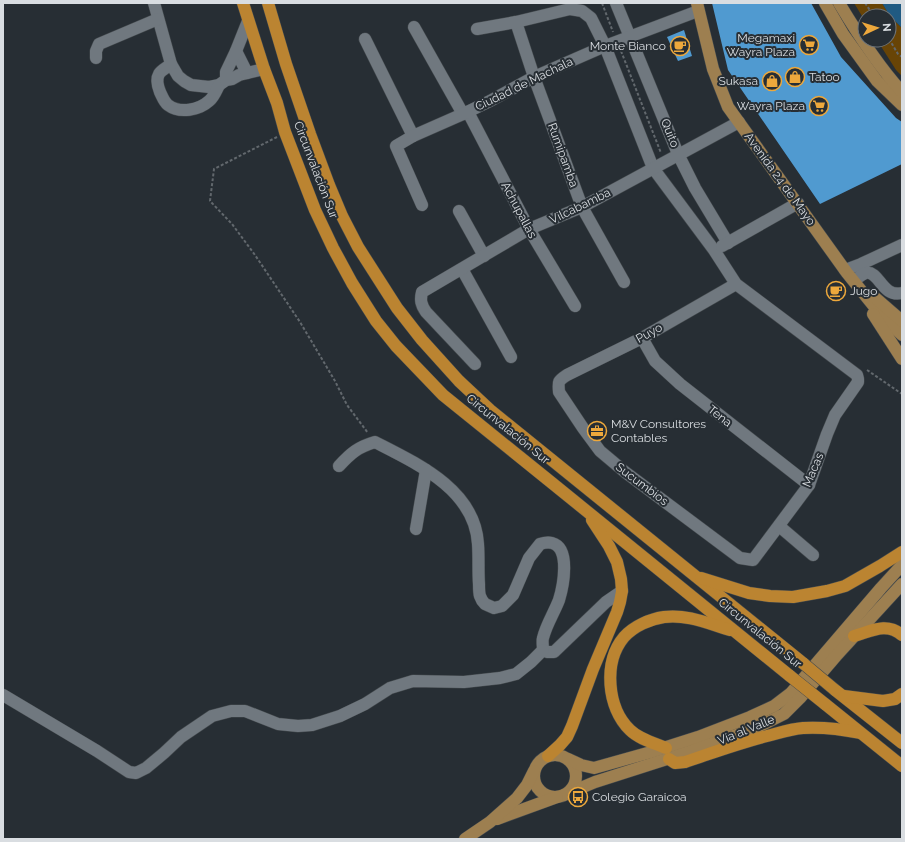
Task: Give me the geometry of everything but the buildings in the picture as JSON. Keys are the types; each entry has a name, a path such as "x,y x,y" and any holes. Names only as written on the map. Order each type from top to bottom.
{"highway":[{"name":"Circunvalación Sur","path":"243,3 264,69 277,103 285,132 315,210 352,283 376,321 396,346 444,395 902,766"},
{"name":"Circunvalación Sur","path":"268,3 286,64 310,134 342,216 358,247 397,308 422,340 444,365 480,400 694,576 902,743"},
{"path":"548,756 567,737 572,726 617,612 622,591 617,562 609,546 586,510"},
{"path":"694,576 749,593 793,597 845,586 902,552"},
{"path":"737,632 691,618 678,617 664,617 641,625 632,630 618,646 613,657 610,678 613,703 623,722 630,730 667,753 676,763 685,762 781,732 802,728 841,729 860,733"},
{"path":"854,636 881,628 896,630 902,635"},
{"path":"839,693 882,701 895,699 902,694"}],"main road":[{"path":"825,3 843,34 877,81 902,105"},
{"path":"839,3 885,72 902,92"},
{"name":"Avenida 24 de Mayo","path":"697,7 713,69 728,107 849,274 881,315 902,335"},
{"path":"849,274 902,322"},
{"path":"849,274 902,359"},
{"name":"Vía al Valle","path":"490,822 561,796 667,753 698,737 774,706 791,693 902,565"},
{"name":"Vía al Valle","path":"568,759 581,765 594,768 667,753 742,733 784,714 902,584"},
{"path":"465,839 490,822 517,798 527,785 536,767 548,756 558,755 568,759 575,769 576,781 569,792 561,796 547,795 538,788 534,778 536,767"}],"street":[{"path":"154,3 171,64 178,76 184,82 191,85 209,87 239,75 264,69"},
{"name":"Quito","path":"616,3 678,154 695,188 728,243"},
{"name":"Ciudad de Machala","path":"422,205 396,146 413,136 466,113 504,94 534,77 697,7"},
{"path":"477,29 516,22 570,9 582,11 591,18 605,46 652,168 714,250 736,284"},
{"path":"96,58 96,52 99,44 158,19"},
{"path":"171,64 159,74 157,82 167,104 174,108 183,110 193,109 202,105 209,101 222,83 248,21"},
{"name":"Rumipamba","path":"516,22 534,77 582,207 624,282"},
{"name":"Achupallas","path":"414,27 466,113 529,229 575,306"},
{"path":"365,39 413,136"},
{"path":"236,51 247,73"},
{"name":"Vilcabamba","path":"475,364 422,307 420,298 422,292 529,229 582,207 738,122"},
{"path":"714,250 798,203"},
{"path":"459,211 484,256"},
{"path":"849,274 861,264 902,245"},
{"path":"462,269 511,357"},
{"path":"849,274 870,273 875,276 887,290 898,294 902,293"},
{"name":"Puyo","path":"559,380 566,375 642,338 736,284"},
{"name":"Macas","path":"736,284 857,375 858,379 858,382 835,415 809,485 753,560"},
{"name":"Tena","path":"642,338 655,361 680,384 809,485"},
{"name":"Sucumbios","path":"559,380 559,392 600,451 740,558 753,560"},
{"path":"339,466 351,453 363,446 375,442 438,478 461,500 470,514 476,528 478,544 480,596 485,604 494,608 502,606 513,595 529,558 540,544 551,542 557,545 561,551 564,563 562,587 543,639 544,650"},
{"path":"416,530 426,470"},
{"path":"779,526 813,555"},
{"path":"544,650 547,652 554,652 606,602 622,591"},
{"path":"3,695 97,751 129,772 136,772 146,768 181,737 212,716 231,711 245,711 278,724 298,726 312,725 340,716 365,704 390,688 413,681 464,682 500,678 516,674 544,650"}],"path":[{"path":"894,48 902,57"},
{"path":"285,132 214,169 210,201 232,224 255,255 300,322 335,381 347,405 375,442"}],"shaded area":[{"path":"854,3 882,3 885,8 857,8"},
{"path":"897,23 902,28 902,76 896,70 882,48 897,48"}],"water":[{"path":"882,3 902,3 902,28 897,23 897,8 885,8"}],"place":[{"name":"Megamaxi Wayra Plaza","path":"809,45"},
{"name":"Monte Bianco","path":"680,46"},
{"name":"Tatoo","path":"795,77"},
{"name":"Sukasa","path":"772,81"},
{"name":"Wayra Plaza","path":"819,106"},
{"name":"Jugo","path":"836,291"},
{"name":"M&V Consultores Contables","path":"597,431"},
{"name":"Colegio Garaicoa","path":"578,797"}]}
